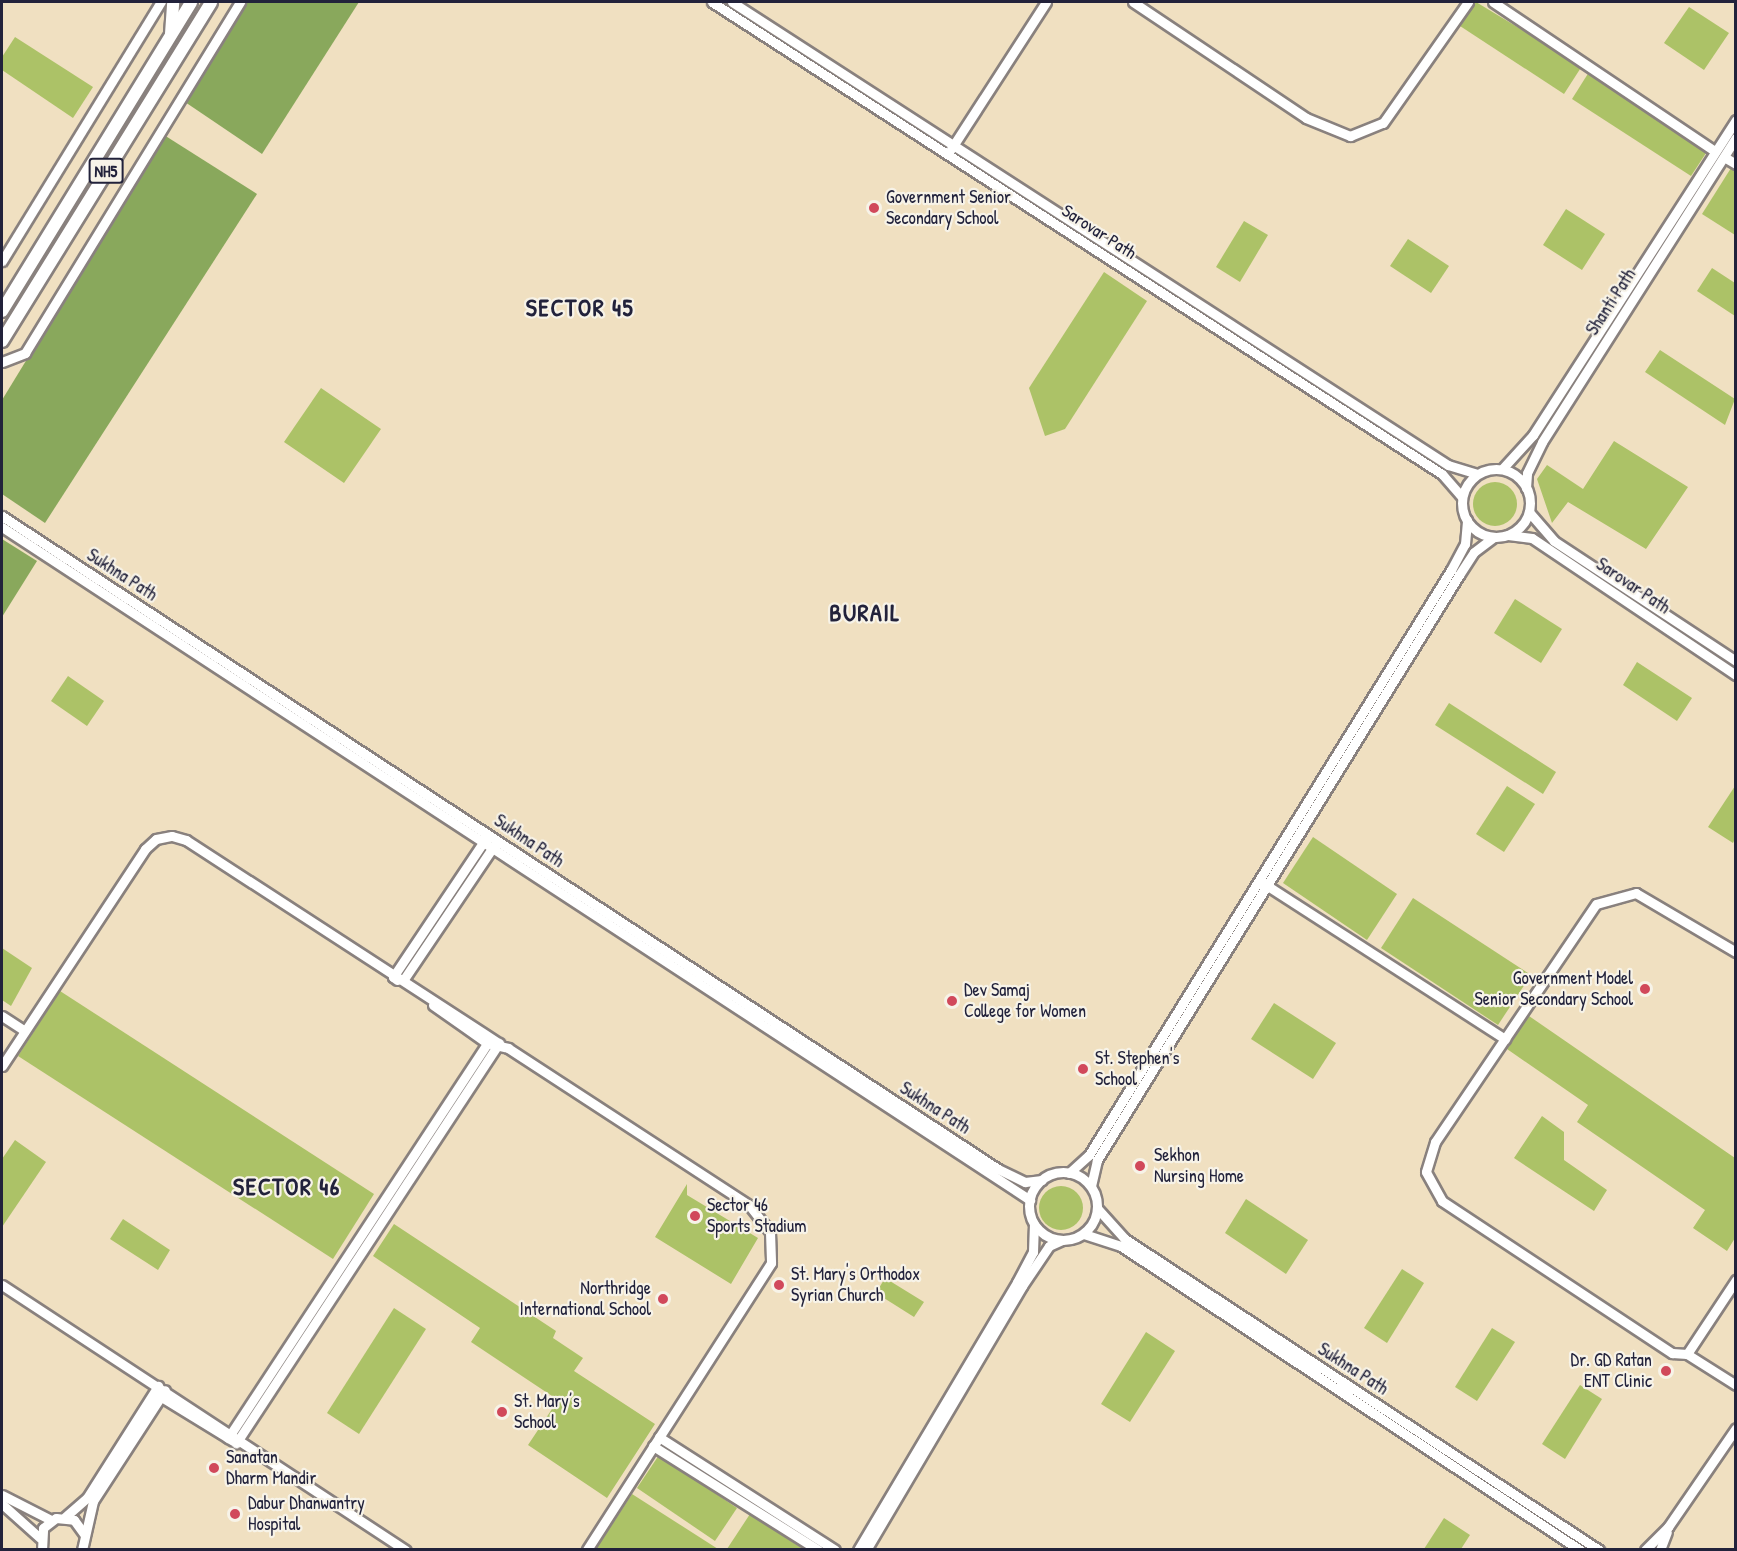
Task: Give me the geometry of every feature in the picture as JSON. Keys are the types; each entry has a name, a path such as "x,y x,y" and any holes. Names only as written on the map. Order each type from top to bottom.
{"highway":[{"path":"171,34 173,2"},
{"name":"NH5","path":"2,312 191,2"},
{"name":"NH5","path":"2,341 211,2"}],"main road":[{"path":"2,261 161,2"},
{"path":"2,362 25,353 240,2"},
{"name":"Sarovar Path","path":"712,2 1442,474 1462,497"},
{"name":"Sarovar Path","path":"732,2 1448,465 1477,474"},
{"path":"948,154 1046,2"},
{"path":"1133,2 1306,118 1350,136 1383,123 1468,2"},
{"path":"1493,2 1736,165"},
{"path":"1719,154 1736,120"},
{"name":"Shanti Path","path":"1502,469 1533,435 1719,154 1736,138"},
{"name":"Shanti Path","path":"1527,488 1527,473 1542,442 1719,154"},
{"path":"858,1550 1033,1252 1034,1224 1030,1200 1042,1180 1069,1173 1089,1155 1263,883 1474,552 1494,537 1508,535 1529,512 1527,488 1502,469 1477,474 1462,497 1467,520 1465,544 1451,570 1263,883 1097,1160 1091,1186 1097,1208 1084,1234 1049,1245 1022,1286 866,1550"},
{"name":"Sarovar Path","path":"1529,512 1554,541 1736,661"},
{"name":"Sukhna Path","path":"2,516 1030,1200"},
{"path":"1467,520 1494,537"},
{"name":"Sukhna Path","path":"2,527 491,840 998,1169 1025,1182 1042,1180"},
{"name":"Sarovar Path","path":"1508,535 1532,538 1736,675"},
{"path":"2,1066 156,838 186,840 393,977 487,1043 499,1043"},
{"path":"393,977 491,840"},
{"path":"404,979 491,840"},
{"path":"1263,883 1505,1039"},
{"path":"1736,952 1654,899 1622,893 1604,899 1505,1039 1436,1142 1426,1173 1430,1186 1442,1201 1672,1353 1687,1354 1736,1385"},
{"path":"393,977 404,979 749,1205 770,1232 771,1263 587,1550"},
{"path":"2,1016 25,1031"},
{"path":"237,1439 487,1043"},
{"path":"237,1439 499,1043"},
{"path":"1069,1173 1091,1186"},
{"name":"Sukhna Path","path":"1097,1208 1125,1239 1599,1550"},
{"path":"1034,1224 1062,1240"},
{"name":"Sukhna Path","path":"1084,1234 1121,1246 1580,1550"},
{"path":"1687,1354 1736,1280"},
{"path":"2,1285 160,1391 406,1550"},
{"path":"2,1495 51,1520 65,1517 87,1498 160,1391"},
{"path":"82,1550 93,1501 160,1391"},
{"path":"1645,1550 1668,1527 1736,1428"},
{"path":"659,1437 835,1550"},
{"path":"653,1446 818,1550"},
{"path":"2,1504 40,1538 42,1550"},
{"path":"65,1517 84,1536 93,1550"},
{"path":"40,1538 51,1520"},
{"path":"1660,1550 1668,1527"}],"green space":[{"path":"246,2 359,2 262,154 185,102"},
{"path":"1476,2 1582,66 1564,94 1460,26"},
{"path":"1689,7 1729,33 1704,70 1664,43"},
{"path":"15,37 93,87 73,118 2,70 2,57"},
{"path":"1589,72 1708,150 1691,176 1572,99"},
{"path":"164,135 257,194 45,523 2,494 2,400"},
{"path":"1731,168 1735,171 1735,235 1702,214"},
{"path":"1566,209 1605,234 1582,270 1543,245"},
{"path":"1244,221 1268,235 1240,282 1216,267"},
{"path":"1408,239 1449,266 1431,293 1390,266"},
{"path":"1712,268 1735,283 1735,316 1697,291"},
{"path":"1104,272 1147,301 1065,429 1045,436 1029,388"},
{"path":"1660,350 1735,399 1725,425 1645,372"},
{"path":"321,388 381,429 344,483 284,442"},
{"path":"1614,441 1688,487 1646,549 1568,502 1552,523 1537,479 1547,465 1583,489"},
{"path":"1495,482 1504,483 1511,488 1516,495 1516,513 1511,520 1504,525 1495,526 1486,525 1479,520 1474,513 1473,504 1474,495 1479,488 1486,483"},
{"path":"2,539 37,561 2,617"},
{"path":"1515,599 1562,629 1541,663 1494,633"},
{"path":"1637,662 1692,698 1677,721 1623,685"},
{"path":"68,676 104,701 87,726 51,701"},
{"path":"1449,703 1556,772 1543,794 1435,725"},
{"path":"1507,786 1535,804 1504,852 1476,834"},
{"path":"1735,786 1735,839 1733,843 1708,827"},
{"path":"1313,837 1397,894 1367,940 1283,883"},
{"path":"1413,898 1531,975 1498,1025 1381,948"},
{"path":"2,948 32,968 11,1006 2,1000"},
{"path":"60,991 374,1194 333,1259 18,1056"},
{"path":"1274,1003 1336,1043 1313,1079 1251,1039"},
{"path":"1529,1016 1735,1158 1735,1238 1727,1251 1693,1228 1705,1210 1577,1122 1588,1105 1507,1049"},
{"path":"1542,1116 1564,1132 1564,1160 1607,1190 1594,1211 1514,1158"},
{"path":"15,1140 46,1162 2,1227 2,1159"},
{"name":"Sector 46 Sports Stadium","path":"687,1184 687,1195 758,1238 731,1284 655,1237"},
{"path":"1061,1186 1070,1187 1077,1192 1082,1199 1082,1217 1077,1224 1070,1229 1061,1230 1052,1229 1045,1224 1040,1217 1039,1208 1040,1199 1045,1192 1052,1187"},
{"path":"1246,1199 1308,1240 1286,1274 1225,1233"},
{"path":"123,1219 170,1250 158,1270 110,1239"},
{"path":"394,1224 556,1331 553,1338 583,1358 574,1371 655,1424 607,1498 528,1445 558,1400 471,1342 480,1328 373,1256"},
{"path":"1402,1269 1424,1283 1387,1343 1364,1328"},
{"path":"885,1278 924,1302 914,1317 876,1293"},
{"path":"394,1308 426,1329 359,1434 327,1413"},
{"path":"1492,1328 1515,1342 1477,1401 1455,1387"},
{"path":"1146,1332 1175,1351 1130,1422 1101,1404"},
{"path":"1580,1385 1602,1399 1565,1459 1542,1444"},
{"path":"659,1455 737,1508 715,1541 637,1488"},
{"path":"632,1494 718,1549 596,1549"},
{"path":"750,1514 803,1549 727,1549"},
{"path":"1444,1518 1470,1535 1461,1549 1424,1549"}],"place":[{"name":"Government Senior Secondary School","path":"874,208"},
{"name":"Government Model Senior Secondary School","path":"1645,989"},
{"name":"Dev Samaj College for Women","path":"952,1001"},
{"name":"St. Stephen's School","path":"1083,1069"},
{"name":"Sekhon Nursing Home","path":"1140,1166"},
{"name":"Sector 46 Sports Stadium","path":"695,1216"},
{"name":"St. Mary's Orthodox Syrian Church","path":"779,1285"},
{"name":"Northridge International School","path":"663,1299"},
{"name":"Dr. GD Ratan ENT Clinic","path":"1666,1371"},
{"name":"St. Mary’s School","path":"502,1412"},
{"name":"Sanatan Dharm Mandir","path":"214,1468"},
{"name":"Dabur Dhanwantry Hospital","path":"235,1514"}],"district":[{"name":"SECTOR 45","path":"580,308"},
{"name":"BURAIL","path":"865,613"},
{"name":"SECTOR 46","path":"287,1187"}]}
